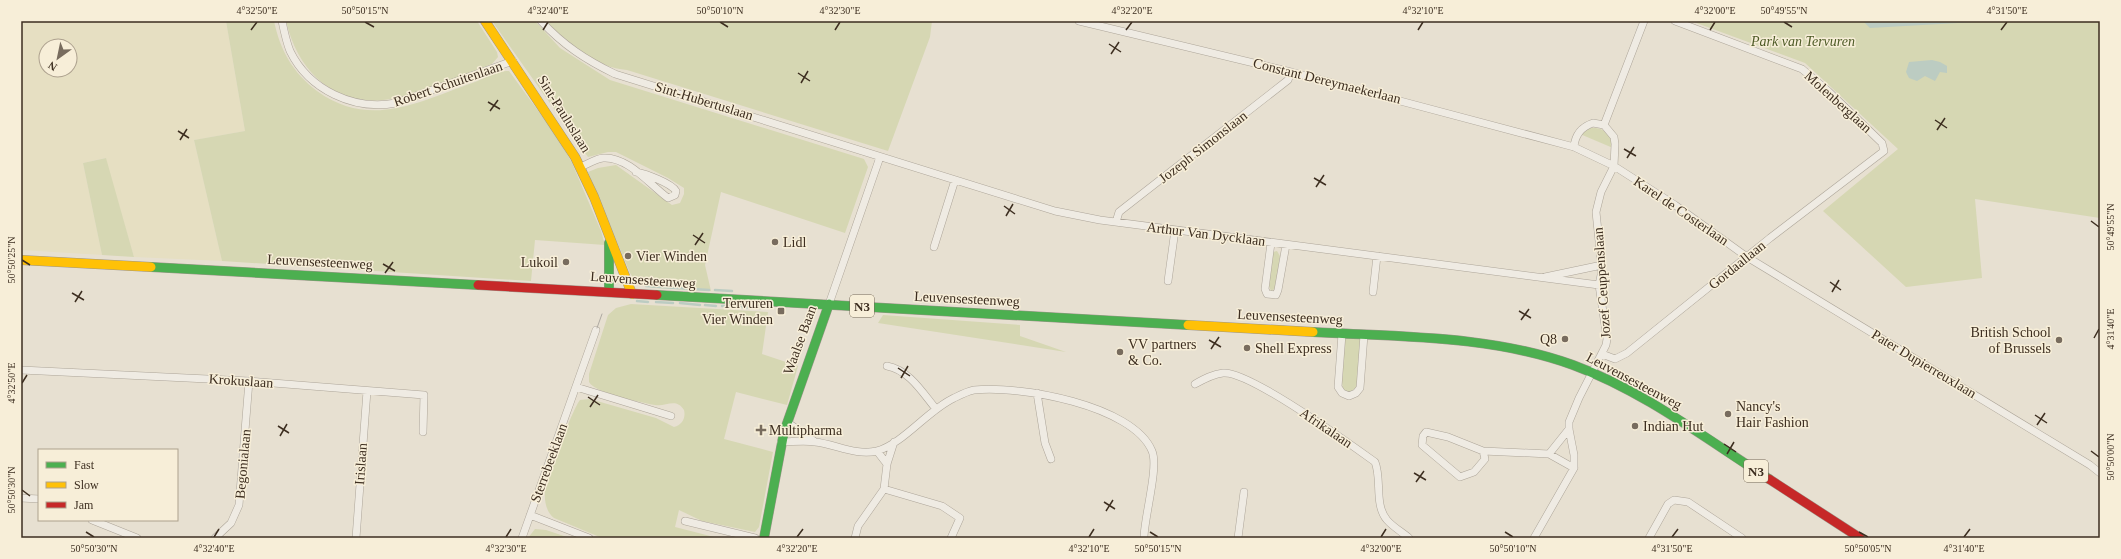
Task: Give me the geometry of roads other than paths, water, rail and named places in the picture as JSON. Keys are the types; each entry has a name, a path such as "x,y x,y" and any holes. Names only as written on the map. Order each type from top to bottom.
{"main road":[{"name":"Sint-Pauluslaan","path":"485,21 559,130 580,167 608,229 632,294"},
{"name":"Sint-Pauluslaan","path":"608,229 610,255 609,292"},
{"name":"Leuvensesteenweg","path":"21,260 609,292 788,304 829,304 1474,342 1499,346 1550,358 1592,373 1670,414 1860,538"},
{"name":"Waalse Baan","path":"764,538 786,422 829,304"}],"street":[{"name":"Robert Schuitenlaan","path":"282,21 290,51 303,71 338,97 358,104 377,106 396,103 513,61"},
{"name":"Sint-Hubertuslaan","path":"541,21 570,49 592,63 615,74 880,157"},
{"name":"Constant Dereymaekerlaan","path":"1079,21 1291,72 1574,147 1614,166"},
{"path":"1604,125 1644,21"},
{"name":"Molenberglaan","path":"1675,21 1802,69 1828,91 1882,143 1884,148"},
{"name":"Jozeph Simonslaan","path":"1116,222 1119,212 1288,80 1291,72"},
{"path":"1574,147 1575,137 1587,125 1593,123 1604,125 1614,137 1614,166"},
{"name":"Gordaallaan","path":"1602,354 1615,359 1627,353 1747,257 1884,151 1884,148"},
{"name":"Arthur Van Dycklaan","path":"880,157 1056,211 1116,222 1599,285"},
{"name":"Waalse Baan","path":"829,304 880,157"},
{"path":"580,167 597,160 607,158 619,161 636,172 668,198 675,195 676,191 673,187 648,175 636,172"},
{"name":"Karel de Costerlaan","path":"1614,166 1675,205 1747,257"},
{"name":"Jozef Ceuppenslaan","path":"1602,354 1607,339 1599,285 1602,274 1602,265 1596,212 1601,192 1614,166"},
{"path":"934,247 955,180"},
{"path":"1168,281 1175,230"},
{"path":"1271,243 1265,289 1267,294 1271,296 1276,295 1278,290 1286,245"},
{"path":"1374,292 1377,256"},
{"name":"Pater Dupierreuxlaan","path":"1747,257 2090,465 2100,473"},
{"name":"Arthur Van Dycklaan","path":"1540,278 1602,265"},
{"name":"Sterrebeeklaan","path":"522,538 596,330"},
{"path":"1342,334 1338,387 1342,393 1349,396 1356,393 1360,388 1364,335"},
{"path":"1549,454 1568,429 1572,414 1602,354"},
{"path":"886,366 897,368 906,373 936,409"},
{"name":"Krokuslaan","path":"21,370 249,381 424,395 423,432"},
{"name":"Afrikalaan","path":"1195,384 1207,377 1224,372 1255,383 1319,422 1369,457 1375,462 1379,471 1381,508 1386,519 1409,538"},
{"name":"Begonialaan","path":"216,538 231,523 239,505 249,381"},
{"path":"576,387 670,416"},
{"path":"781,442 814,441 850,451 877,451 894,442 946,402 972,390 1014,389 1064,399 1120,420 1143,435 1153,452 1152,481 1144,538"},
{"name":"Irislaan","path":"356,538 367,391"},
{"path":"1037,393 1045,443 1051,459"},
{"path":"786,422 814,441"},
{"path":"1534,538 1574,468 1574,455 1568,429"},
{"path":"1483,451 1485,459 1478,468 1474,472 1460,477 1422,445 1423,436 1426,432 1448,437 1483,451 1549,454 1574,468"},
{"path":"856,538 858,526 884,489 887,464 894,442"},
{"path":"877,451 887,464"},
{"path":"884,489 942,506 960,518 951,538"},
{"path":"1238,538 1244,492"},
{"path":"21,498 38,499"},
{"path":"1649,538 1668,504 1674,500 1681,500 1742,538"},
{"path":"530,515 589,538"},
{"path":"94,521 137,538"},
{"path":"685,521 755,538"}],"waterway":[{"path":"646,286 709,290"},
{"path":"715,290 732,291"},
{"path":"637,301 648,302"},
{"path":"656,302 673,303"},
{"path":"680,303 700,305"},
{"path":"705,305 716,306"},
{"path":"722,306 732,306"},
{"path":"741,307 760,308"}],"tram line":[{"path":"597,328 602,314"}],"place":[{"name":"Lidl","path":"775,242"},
{"name":"Vier Winden","path":"628,256"},
{"name":"Lukoil","path":"566,262"},
{"name":"Tervuren Vier Winden","path":"781,311"},
{"name":"Q8","path":"1565,339"},
{"name":"British School of Brussels","path":"2059,340"},
{"name":"Shell Express","path":"1247,348"},
{"name":"VV partners & Co.","path":"1120,352"},
{"name":"Nancy's Hair Fashion","path":"1728,414"},
{"name":"Indian Hut","path":"1635,426"},
{"name":"Multipharma","path":"761,430"}],"park label":[{"name":"Park van Tervuren","path":"1803,41"}]}
